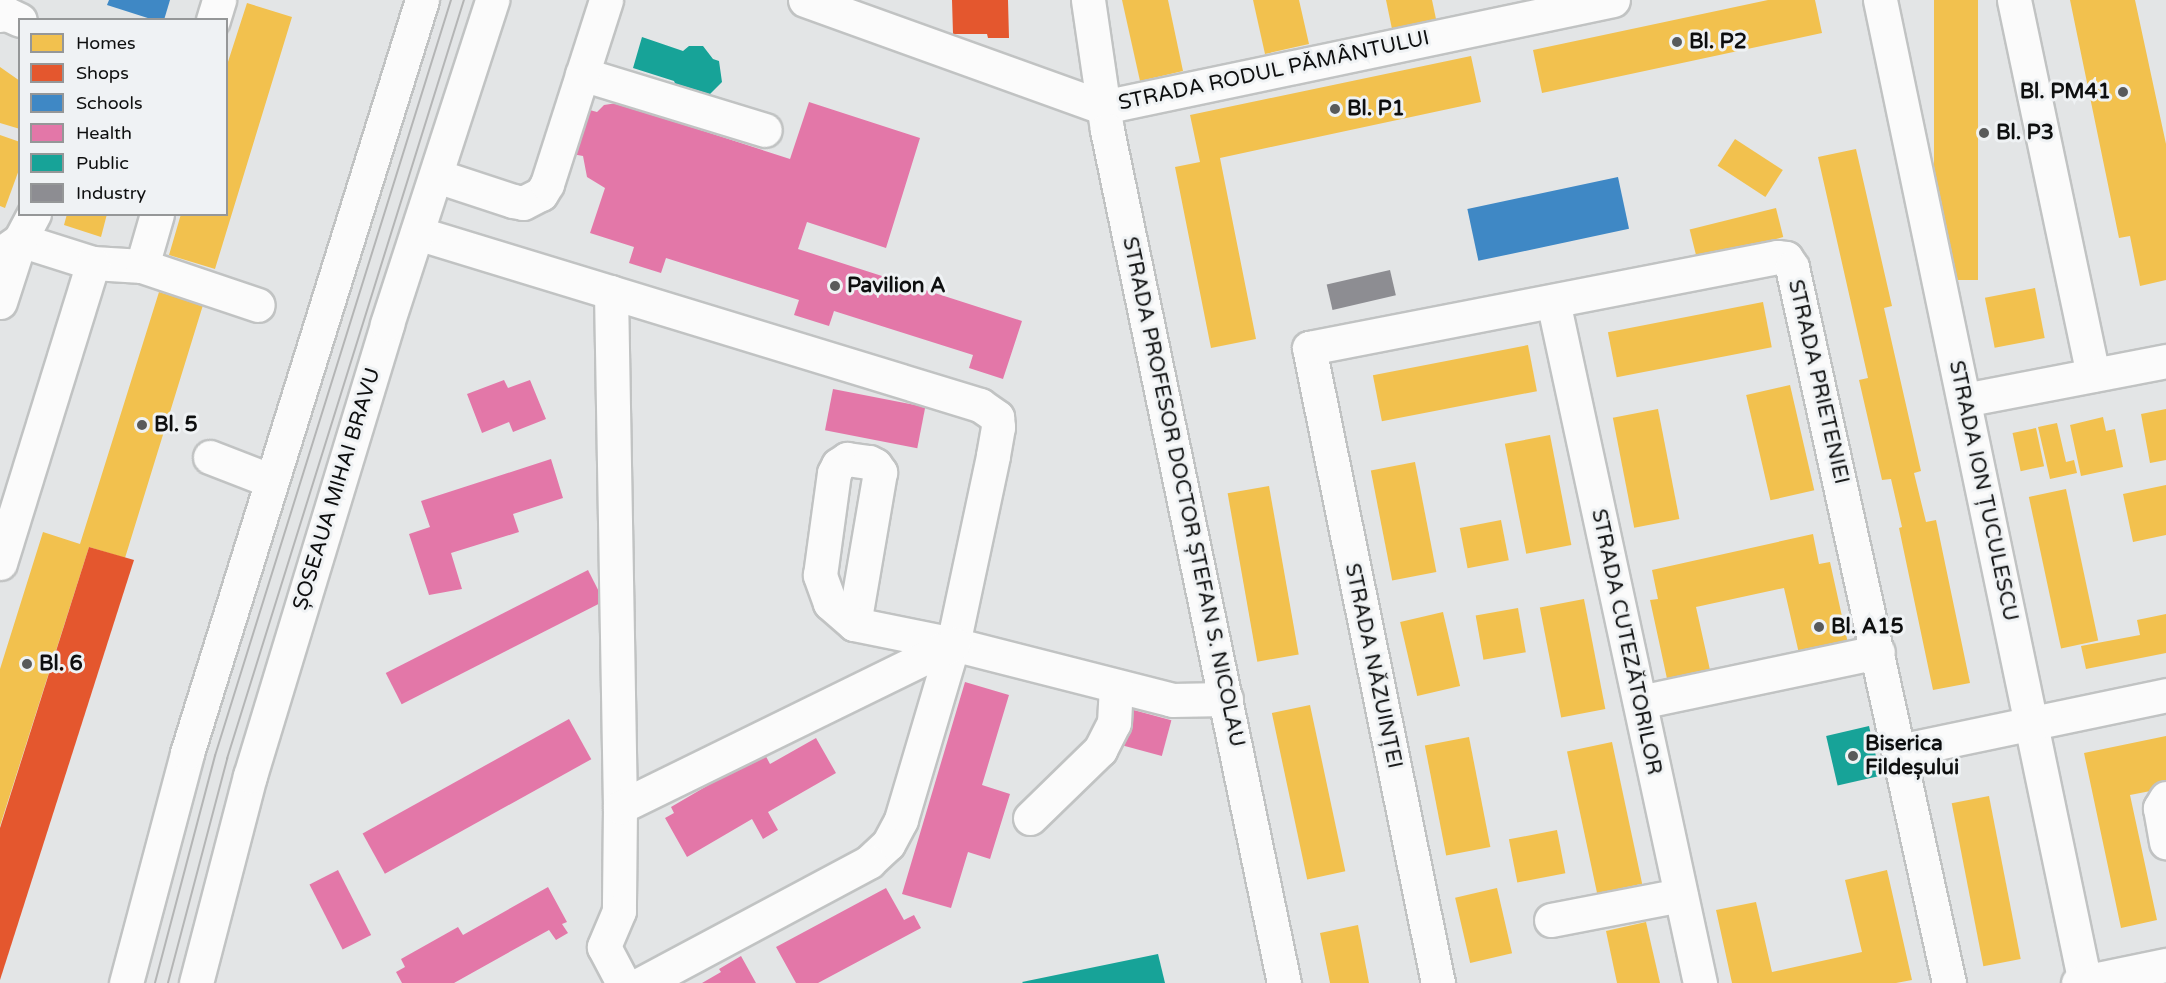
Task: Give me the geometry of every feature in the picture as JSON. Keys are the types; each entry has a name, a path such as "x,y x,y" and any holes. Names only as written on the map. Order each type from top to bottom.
{"street":[{"path":"214,18 219,0"},
{"path":"126,983 168,818 422,0"},
{"name":"ȘOSEAUA MIHAI BRAVU","path":"196,983 250,776 417,233 492,0"},
{"path":"437,176 513,201 523,203 534,199 547,184 606,0"},
{"name":"STRADA RODUL PĂMÂNTULUI","path":"805,0 1103,107 1613,0"},
{"name":"STRADA PROFESOR DOCTOR ȘTEFAN S. NICOLAU","path":"1088,0 1103,107 1284,983"},
{"name":"STRADA ION ȚUCULESCU","path":"1880,0 2031,722 2083,983"},
{"path":"2014,0 2093,375"},
{"path":"582,74 765,130"},
{"path":"142,266 156,216"},
{"path":"417,233 980,405 996,417 998,428 993,456 953,644 901,820 888,844 869,862 642,983"},
{"path":"0,302 18,236 93,263 142,266 258,304"},
{"name":"STRADA PRIETENIEI","path":"1309,348 1777,257 1786,258 1795,278 1949,983"},
{"path":"2,549 93,263"},
{"path":"611,292 620,807 619,911 604,947 623,983"},
{"name":"STRADA CUTEZĂTORILOR","path":"1553,301 1700,983"},
{"name":"STRADA NĂZUINȚEI","path":"1309,348 1438,983"},
{"path":"1964,400 2166,361"},
{"path":"210,457 272,481"},
{"path":"854,624 953,644 1172,700 1226,699"},
{"path":"620,807 953,644"},
{"path":"1640,702 1878,652"},
{"path":"1030,818 1100,750 1114,723 1116,686"},
{"path":"1899,751 2166,695"},
{"path":"2166,798 2160,808 2166,842"},
{"path":"1551,920 1681,895"},
{"path":"2083,983 2166,965"}],"building: Homes":[{"path":"1122,0 1168,0 1183,71 1140,81"},
{"path":"1253,0 1299,0 1309,44 1265,54"},
{"path":"1386,0 1432,0 1436,19 1392,29"},
{"name":"Bl. P2","path":"1768,0 1815,0 1822,33 1542,93 1533,50"},
{"path":"1934,0 1978,0 1978,280 1934,280"},
{"name":"Bl. PM41","path":"2070,0 2135,0 2166,144 2166,280 2140,286 2130,236 2119,238"},
{"path":"247,3 292,17 215,269 169,255 180,216 228,216 228,62"},
{"name":"Bl. P1","path":"1471,56 1481,102 1220,158 1256,339 1211,348 1175,167 1200,162 1190,115"},
{"path":"0,67 18,80 18,128 0,123"},
{"path":"0,135 18,141 18,172 5,208 0,206"},
{"path":"1735,139 1783,170 1765,197 1718,166"},
{"path":"1856,149 1892,306 1884,308 1921,471 1914,473 1926,522 1936,520 1970,683 1933,690 1891,479 1882,480 1859,380 1868,378 1818,157"},
{"path":"1776,208 1783,237 1697,259 1690,230"},
{"path":"66,216 106,216 101,237 64,225"},
{"path":"2035,288 2045,338 1995,348 1985,298"},
{"path":"159,292 203,305 125,558 89,547 0,826 0,669 43,532 80,544"},
{"path":"1763,302 1772,347 1617,377 1608,332"},
{"path":"1528,345 1537,391 1382,421 1373,375"},
{"path":"1790,385 1814,490 1770,500 1746,395"},
{"path":"1658,409 1679,519 1634,528 1613,418"},
{"path":"2166,409 2166,460 2150,463 2141,414"},
{"path":"2103,417 2106,431 2115,429 2123,467 2081,476 2070,425"},
{"path":"2057,423 2066,462 2074,460 2077,473 2050,479 2038,427"},
{"path":"2036,428 2044,466 2021,471 2013,433"},
{"path":"1550,435 1571,545 1526,554 1505,444"},
{"path":"1415,462 1436,572 1392,581 1371,471"},
{"path":"2166,485 2166,535 2133,542 2123,494"},
{"path":"1269,486 1299,654 1257,662 1228,493"},
{"path":"2066,489 2098,641 2061,649 2029,497"},
{"path":"1501,520 1509,560 1468,568 1460,528"},
{"name":"Bl. A15","path":"1813,534 1819,564 1830,562 1849,648 1800,658 1784,588 1696,607 1712,679 1669,688 1650,600 1658,599 1652,570"},
{"path":"1584,599 1605,709 1561,718 1540,608"},
{"path":"1518,608 1526,652 1483,660 1476,615"},
{"path":"1443,612 1460,686 1417,696 1400,622"},
{"path":"2166,614 2166,653 2086,669 2081,646 2140,635 2137,620"},
{"path":"1310,705 1345,871 1307,879 1272,713"},
{"path":"2166,736 2166,788 2130,795 2157,920 2121,928 2084,753"},
{"path":"1469,737 1490,847 1446,856 1425,746"},
{"path":"1612,742 1642,884 1597,893 1567,752"},
{"path":"1989,796 2021,959 1983,966 1952,803"},
{"path":"1557,830 1565,873 1517,883 1509,839"},
{"path":"1887,870 1912,980 1896,983 1732,983 1716,910 1756,902 1772,972 1862,952 1845,880"},
{"path":"1497,888 1512,953 1470,963 1455,898"},
{"path":"1646,922 1660,983 1617,983 1606,931"},
{"path":"1358,925 1369,983 1330,983 1320,933"}],"building: Shops":[{"path":"952,0 1008,0 1009,38 988,38 987,34 953,34"},
{"path":"89,547 134,560 0,980 0,828"}],"building: Schools":[{"path":"109,0 170,0 165,18 148,18 107,5"},
{"path":"1618,177 1629,229 1478,261 1467,209"}],"building: Health":[{"path":"809,102 920,138 886,248 807,222 798,249 1022,321 1003,379 969,368 973,355 834,311 829,326 794,315 799,300 666,258 661,273 629,263 634,247 590,233 605,188 587,177 583,156 572,154 586,109 597,112 604,105 617,103 790,159"},
{"path":"504,380 508,388 530,380 546,419 513,432 509,422 482,433 467,394"},
{"path":"833,389 925,407 917,448 825,430"},
{"path":"551,459 563,498 513,514 519,532 451,553 462,589 429,595 409,534 430,527 421,501"},
{"path":"588,570 604,601 402,704 386,673"},
{"path":"965,682 1009,695 982,785 1010,794 990,859 968,852 951,908 902,894"},
{"path":"1126,708 1171,720 1162,756 1116,744"},
{"path":"569,719 591,759 385,874 363,833"},
{"path":"816,738 836,773 768,812 778,830 763,839 752,819 687,857 665,818 674,813 671,807 729,773 725,767 761,747 770,764"},
{"path":"338,870 371,935 343,950 309,885"},
{"path":"548,887 567,922 562,924 568,933 556,940 549,930 454,983 402,983 396,972 405,967 401,959 458,927 463,935"},
{"path":"886,888 904,920 914,915 921,928 818,983 796,983 776,947"},
{"path":"741,956 756,983 702,983 721,972 719,969"}],"building: Public":[{"path":"642,37 683,51 689,46 703,46 713,59 719,61 722,82 709,95 700,95 678,90 674,81 633,68"},
{"name":"Biserica Fildeșului","path":"1869,726 1880,776 1838,786 1826,736"},
{"path":"1158,954 1165,983 1022,982"}],"building: Industry":[{"path":"1390,270 1396,295 1333,310 1327,285"}],"tram line":[{"path":"155,983 215,756 451,0"},
{"path":"168,983 227,759 464,0"}],"place":[{"name":"Bl. P2","path":"1677,42"},
{"name":"Bl. PM41","path":"2123,92"},
{"name":"Bl. P1","path":"1335,109"},
{"name":"Bl. P3","path":"1984,133"},
{"name":"Pavilion A","path":"835,286"},
{"name":"Bl. 5","path":"142,425"},
{"name":"Bl. A15","path":"1819,627"},
{"name":"Bl. 6","path":"27,664"},
{"name":"Biserica Fildeșului","path":"1853,756"}]}
